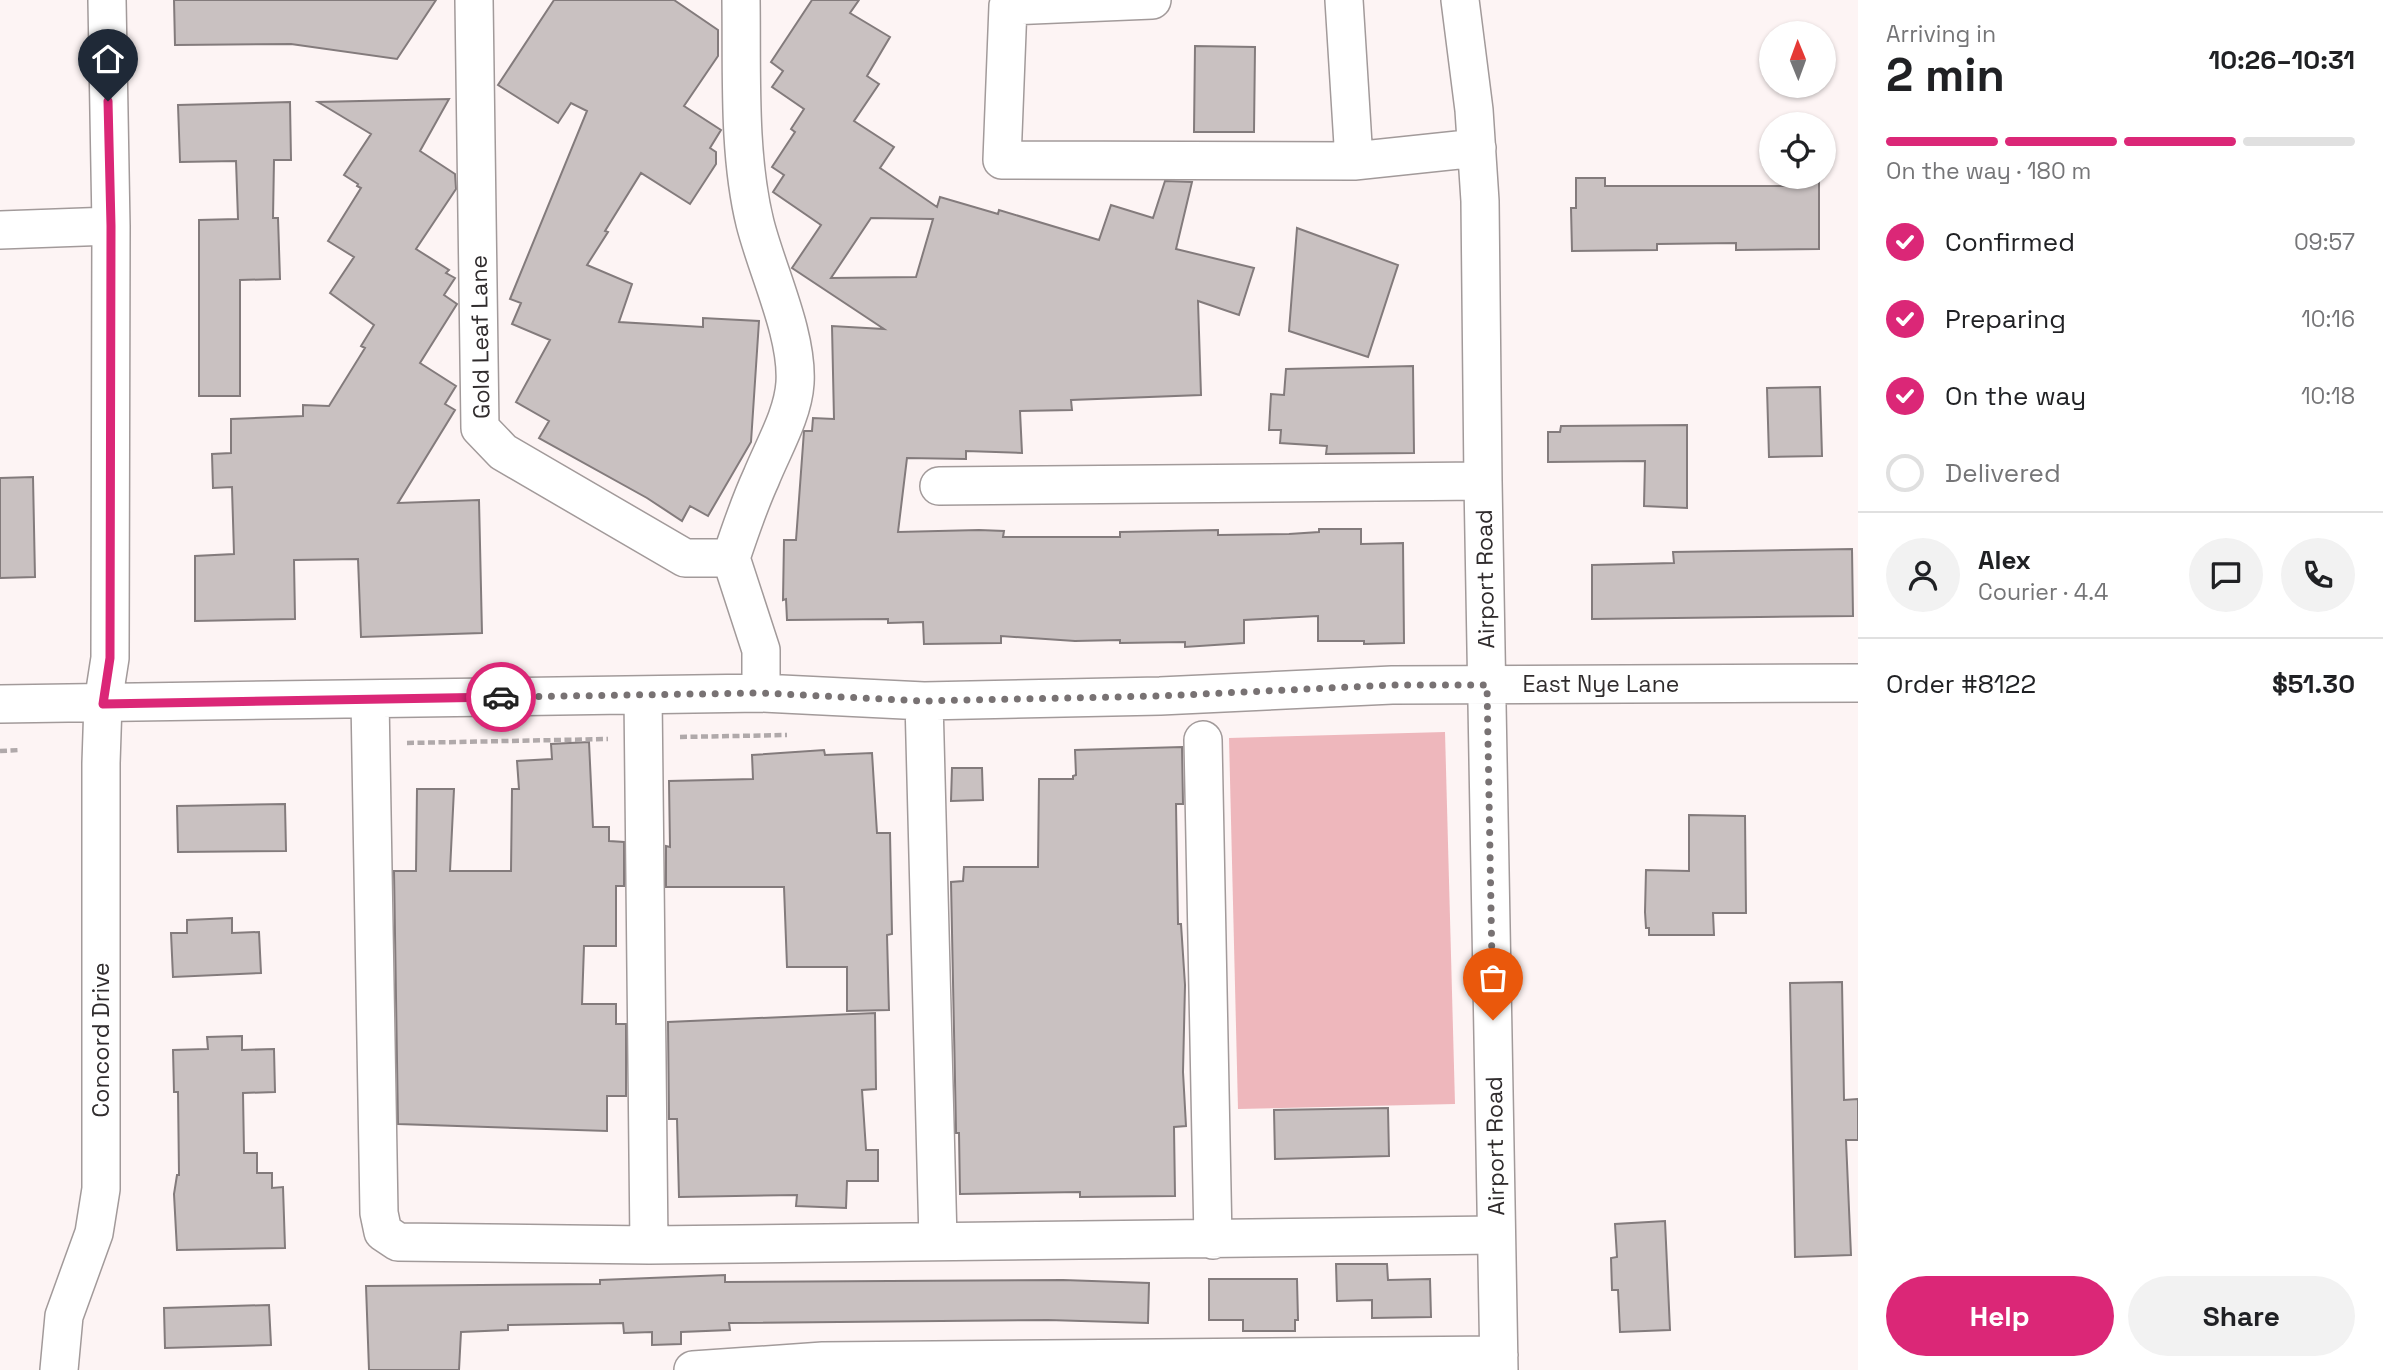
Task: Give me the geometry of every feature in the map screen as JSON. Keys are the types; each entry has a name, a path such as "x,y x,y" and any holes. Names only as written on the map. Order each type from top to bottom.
{"street":[{"name":"Concord Drive","path":"60,1370 64,1316 94,1233 100,1200 103,704 110,658 111,226 107,0"},
{"name":"Gold Leaf Lane","path":"474,0 480,428 503,452 685,558 730,558"},
{"path":"741,0 742,103 755,222 788,331 795,364 795,385 790,409 730,558 761,650 761,693"},
{"path":"1152,0 1008,6 1002,160 1354,161 1478,148"},
{"path":"1344,0 1354,161"},
{"name":"Airport Road","path":"1460,0 1478,148 1480,201 1499,1362"},
{"path":"0,230 111,226"},
{"path":"939,486 1483,481"},
{"name":"East Nye Lane","path":"0,704 761,693 924,701 1160,696 1392,685 1858,683"},
{"path":"643,695 649,1245"},
{"path":"370,699 379,1200 383,1232 398,1242 649,1245 1496,1235"},
{"path":"924,701 938,1240"},
{"path":"1203,740 1213,1240"},
{"path":"693,1370 823,1361 1499,1362"}],"path":[{"path":"0,751 20,750"}],"shaded area":[{"path":"1445,732 1455,1104 1238,1109 1229,738"}],"building":[{"path":"174,0 436,0 397,59 291,44 175,45"},
{"path":"554,0 674,0 718,30 718,56 684,106 721,130 710,148 716,152 716,164 690,204 641,173 587,265 632,284 619,322 703,327 703,318 759,321 751,442 708,516 690,506 682,521 647,498 539,438 549,421 516,402 550,340 512,324 521,303 510,299 587,111 571,103 558,123 498,85"},
{"path":"812,0 859,0 850,13 890,37 867,76 879,84 854,121 894,147 880,168 937,207 940,197 998,214 999,210 1099,240 1111,205 1153,218 1165,181 1192,182 1176,249 1254,268 1239,315 1198,301 1201,395 1071,400 1072,410 1020,411 1022,453 966,451 966,459 907,458 898,532 979,530 1004,531 1003,537 1120,537 1120,532 1218,530 1218,535 1361,529 1361,544 1403,543 1404,643 1318,641 1318,616 1244,620 1244,643 1185,647 1185,642 1120,643 1120,640 1075,641 1001,636 1001,643 924,644 923,622 888,623 888,619 787,620 786,599 783,600 784,540 796,540 804,431 812,431 813,418 834,419 832,326 884,329 792,268 821,225 773,192 784,175 772,167 795,132 791,129 804,109 772,87 783,71 771,62","holes":["871,218 933,219 916,277 831,278"]},
{"path":"1195,46 1255,47 1254,132 1194,132"},
{"path":"449,99 420,151 455,174 456,189 416,249 449,270 446,273 455,278 444,295 457,304 420,363 456,386 445,404 455,410 398,503 479,500 482,633 361,637 358,559 294,560 295,619 195,621 195,556 234,554 232,487 213,488 212,454 231,453 231,419 303,416 303,405 329,406 365,348 361,346 374,325 330,293 354,257 328,241 361,188 344,175 371,134 318,102"},
{"path":"290,102 291,160 274,160 273,218 278,218 280,279 240,280 240,396 199,396 199,220 238,219 236,161 180,162 178,105"},
{"path":"1576,178 1605,178 1605,186 1759,186 1759,189 1819,189 1819,249 1736,250 1736,243 1657,244 1657,250 1572,251 1571,208 1576,208"},
{"path":"1297,228 1398,265 1368,357 1289,331"},
{"path":"1413,366 1414,453 1326,454 1327,446 1280,443 1281,430 1269,430 1271,394 1284,395 1286,369"},
{"path":"1820,387 1822,456 1769,457 1767,388"},
{"path":"1687,425 1687,508 1644,506 1645,461 1548,462 1548,432 1560,432 1561,426"},
{"path":"33,477 35,577 0,578 0,478"},
{"path":"1852,549 1853,616 1592,619 1592,565 1674,563 1673,552"},
{"path":"589,742 593,827 609,827 609,841 624,842 624,886 616,886 616,946 584,946 582,1004 616,1004 616,1024 626,1024 626,1096 607,1096 607,1131 398,1124 394,871 416,871 417,789 454,789 450,871 511,871 512,789 519,789 517,761 552,759 551,744"},
{"path":"1182,747 1183,804 1176,804 1178,924 1181,924 1185,985 1183,1072 1186,1126 1174,1127 1175,1196 1080,1197 1080,1192 960,1194 959,1133 956,1133 951,882 963,881 964,867 1038,867 1039,779 1073,779 1076,775 1075,750"},
{"path":"824,750 825,755 872,753 877,833 890,833 892,934 887,935 889,1010 847,1011 847,967 787,967 784,887 666,887 666,846 670,847 669,781 753,779 752,755"},
{"path":"952,768 982,768 983,800 951,801"},
{"path":"285,804 286,851 178,852 177,806"},
{"path":"1689,815 1745,816 1746,913 1713,913 1714,935 1649,935 1645,912 1646,870 1689,871"},
{"path":"232,918 232,933 259,932 261,973 173,977 171,933 187,933 187,920"},
{"path":"1842,982 1844,1100 1858,1099 1858,1140 1846,1140 1851,1255 1795,1257 1790,983"},
{"path":"875,1013 876,1089 862,1090 866,1150 878,1150 878,1181 847,1181 846,1208 796,1206 797,1195 679,1197 677,1119 669,1119 668,1022"},
{"path":"242,1036 242,1050 274,1049 275,1092 243,1093 244,1153 257,1153 257,1173 272,1173 272,1188 283,1187 285,1248 177,1250 174,1194 179,1175 178,1092 174,1092 173,1050 208,1049 207,1037"},
{"path":"1388,1108 1389,1156 1275,1159 1274,1110"},
{"path":"1665,1221 1670,1330 1620,1332 1618,1290 1612,1290 1611,1258 1617,1257 1615,1224"},
{"path":"1336,1264 1387,1264 1388,1280 1430,1279 1431,1317 1372,1318 1372,1300 1337,1301"},
{"path":"725,1275 725,1282 1063,1280 1149,1283 1148,1323 1048,1320 729,1323 730,1330 681,1332 681,1344 652,1345 652,1332 624,1333 623,1323 508,1325 508,1330 461,1332 459,1370 369,1370 366,1286 600,1284 600,1280"},
{"path":"1209,1279 1297,1279 1298,1320 1295,1320 1295,1331 1243,1331 1243,1320 1209,1320"},
{"path":"269,1305 271,1345 165,1348 164,1308"}],"way so far":[{"path":"501,697 761,693 924,701 1160,696 1392,685 1487,685 1493,1020"}],"route":[{"path":"108,101 111,226 110,658 103,704 501,697"}]}
